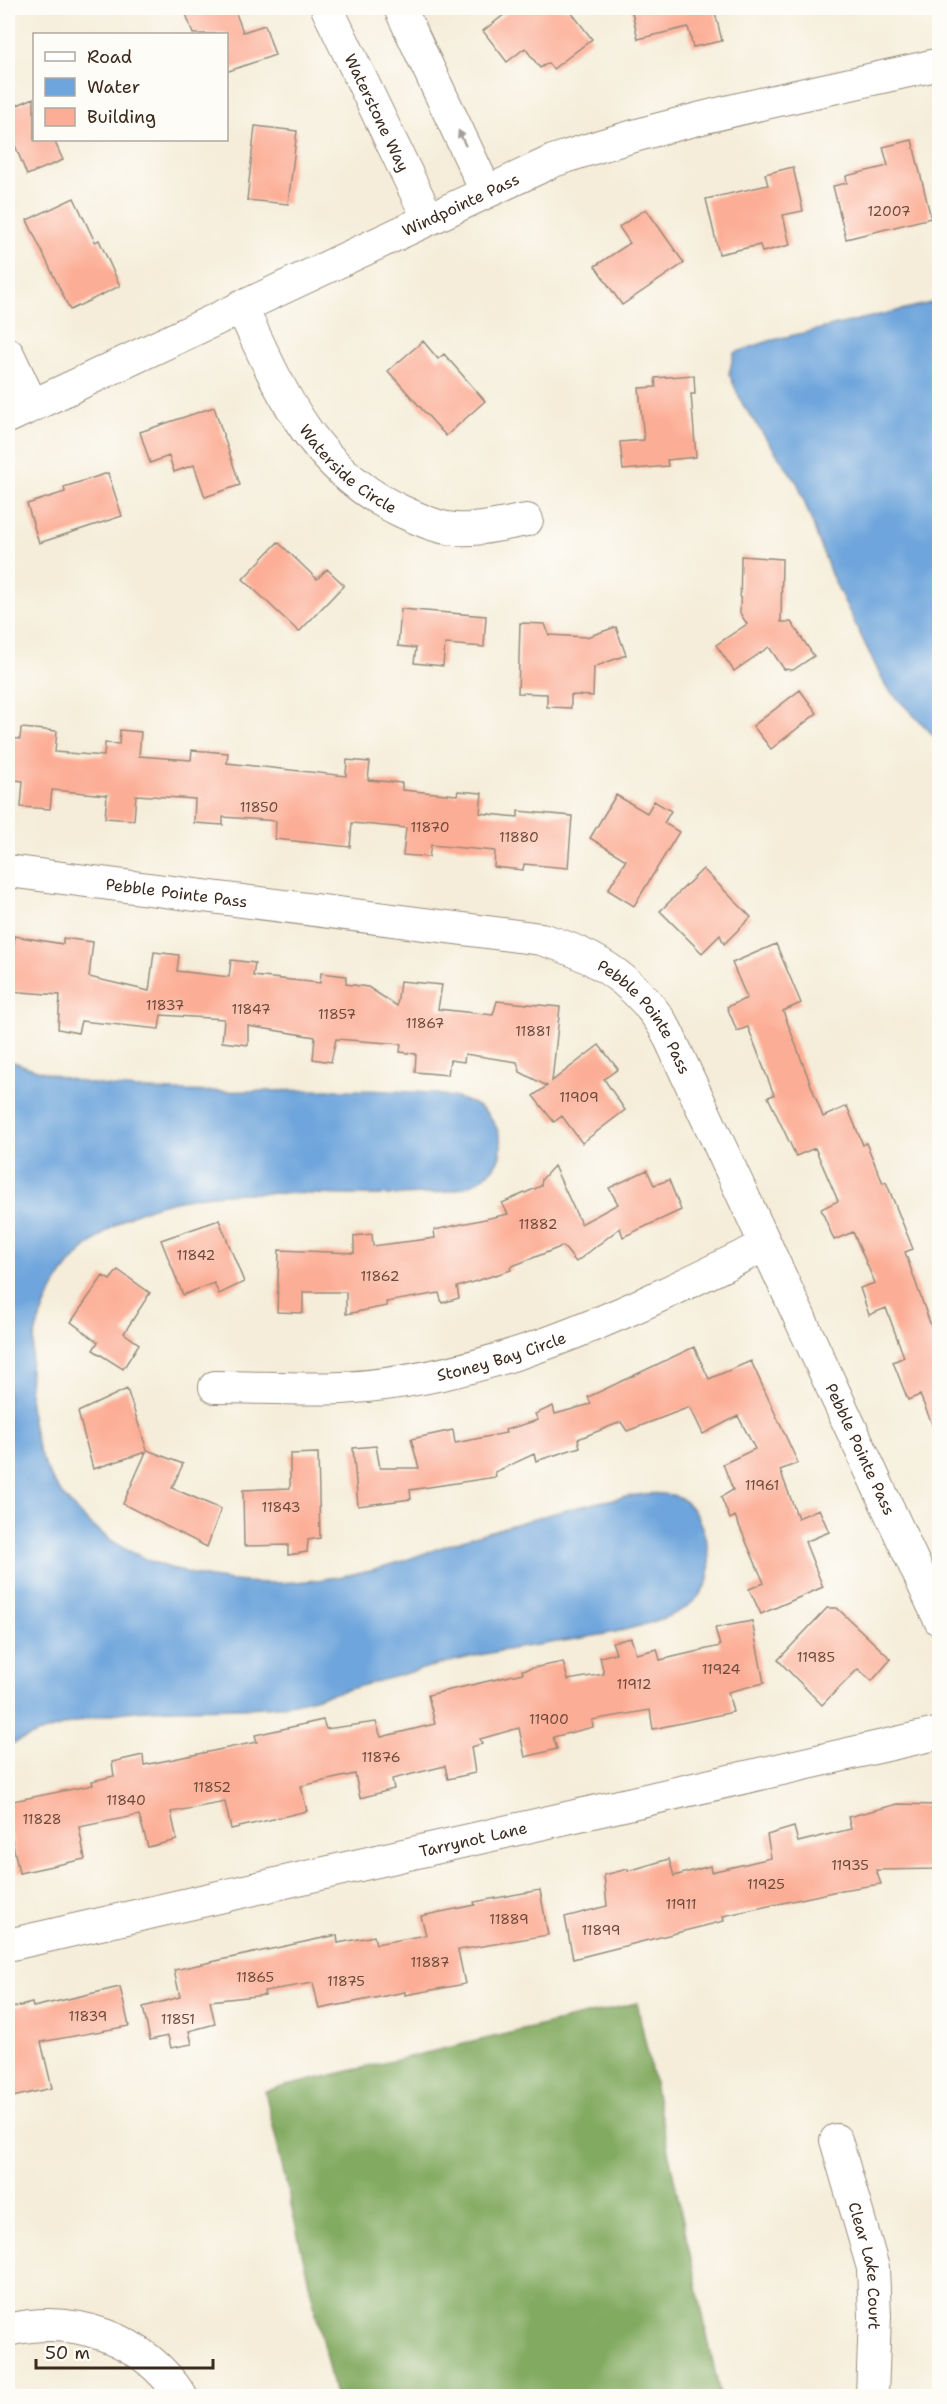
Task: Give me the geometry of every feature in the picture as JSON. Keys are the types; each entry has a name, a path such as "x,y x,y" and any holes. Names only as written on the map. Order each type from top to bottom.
{"street":[{"name":"Waterstone Way","path":"327,8 428,218"},
{"path":"400,8 486,191"},
{"name":"Windpointe Pass","path":"20,411 428,218 554,161 635,135 939,64"},
{"name":"Waterside Circle","path":"241,306 280,388 304,431 339,469 378,501 428,523 454,529 482,529 527,520"},
{"path":"8,354 20,411"},
{"name":"Pebble Pointe Pass","path":"8,871 515,934 541,939 583,952 628,983 655,1010 939,1620"},
{"name":"Stoney Bay Circle","path":"215,1387 342,1388 391,1383 504,1359 602,1323 766,1245"},
{"name":"Tarrynot Lane","path":"8,1945 939,1733"},
{"name":"Clear Lake Court","path":"836,2140 873,2268 875,2316 872,2397"},
{"path":"8,2330 41,2323 58,2324 103,2334 143,2356 165,2374 181,2397"}],"green space":[{"path":"637,2003 720,2396 335,2396 265,2091"}],"water":[{"path":"940,301 939,741 886,687 831,574 798,484 743,405 729,374 734,353 769,341"},
{"path":"8,1060 45,1073 134,1089 212,1092 358,1090 439,1094 469,1102 482,1109 495,1124 501,1143 498,1161 490,1172 474,1183 452,1191 361,1195 261,1193 195,1197 134,1214 105,1232 78,1255 59,1279 44,1307 32,1351 29,1392 34,1433 48,1471 58,1489 71,1505 96,1529 139,1556 187,1573 241,1582 296,1582 377,1569 481,1534 580,1506 639,1495 665,1494 681,1499 689,1505 696,1514 706,1538 709,1576 703,1591 694,1601 677,1613 621,1631 470,1657 284,1705 145,1710 111,1714 66,1725 8,1745"}],"building":[{"path":"184,8 234,8 243,32 265,25 275,55 228,71 228,33 193,33"},
{"path":"513,8 568,8 592,39 553,69 548,63 540,68 525,48 507,62 483,31"},
{"path":"631,8 714,8 722,41 693,47 688,27 638,39"},
{"path":"33,98 33,141 54,141 63,160 27,175 12,138 8,139 8,109"},
{"path":"255,126 297,131 288,204 247,200"},
{"path":"912,140 931,218 846,239 833,186 847,183 846,176 888,166 883,147"},
{"path":"793,167 803,211 783,215 790,245 762,252 760,245 719,254 706,199 768,185 765,174"},
{"path":"74,198 95,242 99,240 120,286 70,310 27,220"},
{"path":"646,209 684,263 622,305 595,266 630,243 619,227"},
{"path":"423,341 438,359 444,354 485,401 446,436 388,371"},
{"path":"694,375 695,394 691,394 696,457 667,460 668,466 623,470 620,442 644,440 639,388 656,387 655,378"},
{"path":"214,407 240,485 205,497 194,465 174,472 169,456 150,463 140,432"},
{"path":"108,473 122,516 39,543 27,504 65,492 64,487"},
{"path":"278,542 317,579 327,569 344,585 299,632 243,579"},
{"path":"741,556 782,559 781,622 791,622 814,656 793,670 784,669 769,647 734,671 716,645 747,624 740,613"},
{"path":"401,609 486,616 484,647 445,644 443,666 414,663 416,648 398,646"},
{"path":"520,623 545,624 549,635 587,637 616,627 626,655 594,667 593,696 571,695 571,708 547,707 547,694 518,693"},
{"path":"800,690 817,713 771,749 753,726"},
{"path":"21,728 57,731 55,752 104,756 105,743 119,744 120,730 141,732 139,756 191,760 192,750 228,753 227,763 346,776 347,760 370,762 368,780 402,783 402,790 457,795 458,791 482,793 480,813 518,817 518,811 572,816 568,868 524,864 523,870 494,867 495,851 431,845 429,857 403,855 406,828 352,823 350,847 275,839 276,821 223,817 223,825 194,823 195,799 136,795 134,820 105,818 107,795 52,790 50,809 21,807 23,781 8,779 8,738 20,739"},
{"path":"616,795 647,813 654,801 671,811 664,823 679,832 634,906 608,890 626,860 590,838"},
{"path":"703,869 751,917 724,944 720,935 702,953 660,911"},
{"path":"14,936 63,944 63,938 93,942 89,977 149,991 154,952 179,955 177,971 229,977 231,960 255,963 253,976 320,983 321,973 346,976 346,984 368,987 397,1006 400,981 442,985 438,1009 493,1015 497,1001 560,1007 552,1081 599,1045 618,1069 604,1079 625,1110 582,1143 562,1116 554,1122 533,1096 547,1086 520,1072 517,1062 465,1054 464,1062 450,1060 448,1075 415,1072 416,1054 400,1052 401,1044 336,1039 331,1062 313,1059 315,1037 248,1026 248,1045 222,1042 224,1019 161,1015 159,1029 81,1021 78,1033 58,1029 60,995 8,991 8,945 14,945"},
{"path":"776,944 801,1003 783,1011 823,1117 847,1106 863,1145 866,1143 883,1183 886,1182 913,1249 905,1252 939,1349 939,1441 920,1395 908,1400 893,1362 904,1357 886,1308 869,1315 860,1288 875,1283 853,1232 834,1240 821,1209 838,1201 815,1148 796,1156 768,1097 774,1095 748,1027 737,1031 727,1007 747,998 732,963"},
{"path":"554,1166 581,1224 618,1204 609,1188 647,1170 654,1185 669,1180 681,1210 623,1237 620,1228 576,1262 563,1246 510,1267 511,1270 457,1287 459,1298 442,1303 439,1293 386,1302 387,1306 346,1314 346,1292 303,1292 303,1313 277,1312 279,1250 354,1253 354,1236 372,1234 373,1246 435,1238 434,1230 508,1214 502,1203 541,1186 542,1179"},
{"path":"219,1220 244,1282 219,1294 214,1283 183,1295 161,1240"},
{"path":"118,1270 150,1293 124,1333 139,1344 123,1369 93,1350 98,1342 71,1322 103,1276 110,1280"},
{"path":"694,1347 709,1379 751,1361 798,1463 780,1470 798,1518 819,1509 829,1532 805,1542 823,1587 761,1614 749,1589 764,1583 735,1516 730,1519 721,1497 733,1490 723,1464 755,1449 738,1416 703,1434 690,1407 627,1431 621,1422 578,1439 580,1447 536,1461 534,1454 495,1472 496,1477 410,1490 411,1499 358,1506 353,1448 376,1446 380,1468 419,1468 411,1439 453,1430 455,1443 506,1433 505,1430 538,1420 535,1414 553,1406 555,1414 591,1404 588,1397"},
{"path":"127,1389 147,1450 183,1464 172,1488 221,1509 207,1547 123,1504 146,1452 93,1469 78,1412"},
{"path":"318,1453 320,1538 308,1540 307,1552 288,1555 288,1545 244,1546 243,1490 290,1488 290,1454"},
{"path":"827,1608 837,1608 891,1659 872,1681 858,1669 822,1705 778,1660"},
{"path":"752,1621 764,1683 728,1692 733,1712 653,1729 650,1710 592,1720 593,1727 553,1737 557,1749 525,1757 519,1728 480,1739 482,1744 471,1747 475,1773 448,1779 445,1766 392,1779 394,1789 360,1798 355,1774 301,1786 307,1811 231,1829 225,1802 171,1812 177,1840 148,1847 139,1815 79,1827 85,1859 19,1873 8,1820 8,1802 93,1785 92,1781 114,1776 112,1762 143,1755 144,1765 257,1742 255,1735 323,1720 326,1729 376,1722 381,1737 435,1724 428,1695 523,1673 522,1670 563,1662 568,1680 604,1674 600,1657 616,1653 612,1642 631,1638 636,1654 657,1649 660,1660 720,1646 715,1628"},
{"path":"898,1804 939,1805 939,1869 876,1870 881,1884 842,1890 723,1916 724,1921 573,1959 565,1917 607,1906 604,1875 628,1869 628,1871 669,1859 674,1876 710,1866 711,1872 771,1858 767,1835 794,1827 798,1842 851,1829 848,1817"},
{"path":"540,1890 548,1935 458,1950 465,1984 405,1995 405,1992 319,2009 313,1983 264,1991 265,1995 210,2001 215,2024 189,2031 192,2044 171,2048 168,2036 150,2040 143,2007 180,1997 174,1970 337,1935 338,1943 374,1936 376,1944 426,1935 421,1916 475,1905 474,1902"},
{"path":"120,1987 129,2026 41,2042 52,2088 8,2098 8,2043 14,2041 8,2009 32,2003 33,2007"}]}
